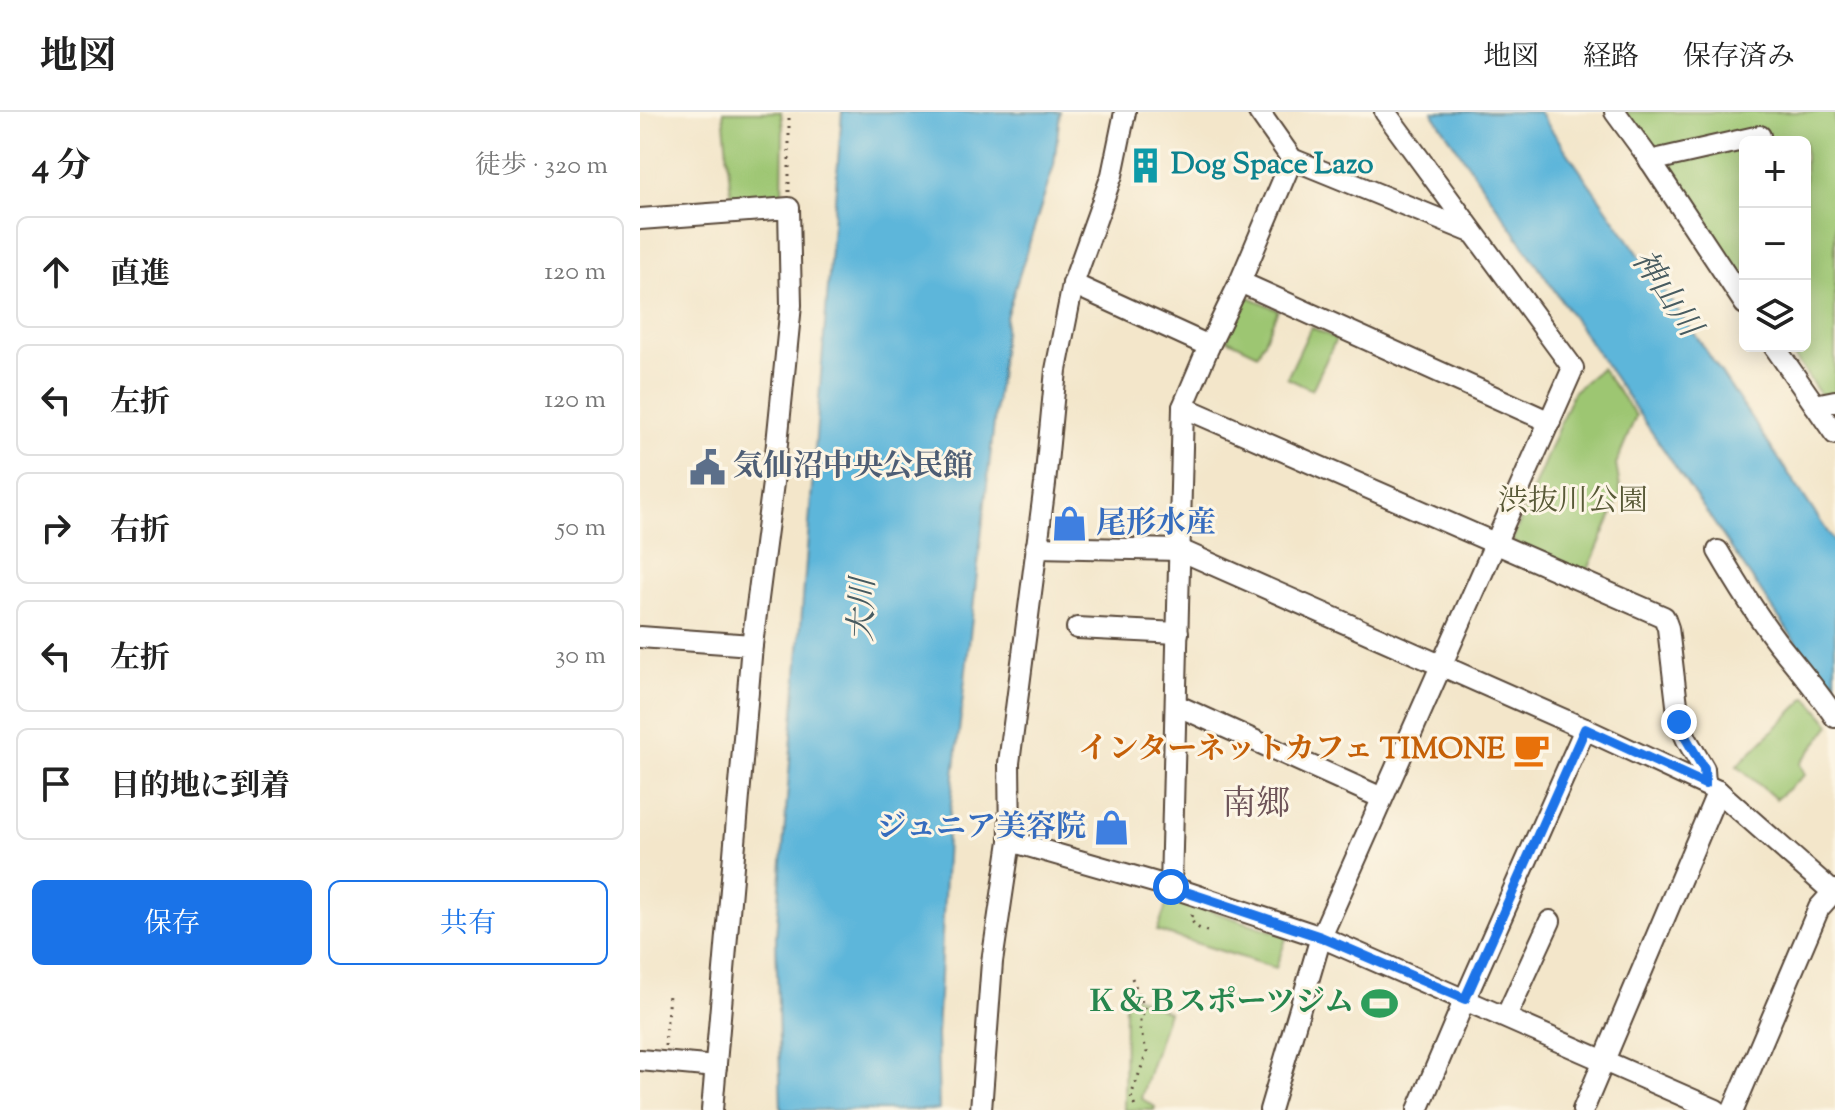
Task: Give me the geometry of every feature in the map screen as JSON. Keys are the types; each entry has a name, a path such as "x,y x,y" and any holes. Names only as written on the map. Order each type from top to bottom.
{"street":[{"path":"981,1110 992,962 1010,841 1009,763 1045,484 1056,370 1073,284 1112,175 1125,112"},
{"path":"1259,112 1292,159 1471,232"},
{"path":"1270,1110 1321,937 1573,368 1385,112"},
{"path":"1615,112 1739,295"},
{"path":"1650,161 1739,141"},
{"path":"1171,887 1183,407 1292,159"},
{"path":"640,219 789,208 791,305 773,483 752,645 712,1110"},
{"path":"1240,282 1550,422"},
{"path":"1073,284 1209,346"},
{"path":"1779,352 1825,403 1835,434"},
{"path":"1183,407 1664,617 1668,628 1679,722 1712,787 1583,1110"},
{"path":"1036,547 1180,550 1712,787 1834,892 1819,908 1733,1110"},
{"path":"1718,551 1776,640 1835,717"},
{"path":"1077,628 1178,633"},
{"path":"640,637 752,645"},
{"path":"1176,705 1382,798"},
{"path":"1418,1110 1585,729"},
{"path":"1010,841 1171,887 1321,937 1716,1110"},
{"path":"1506,1017 1550,921"},
{"path":"640,1060 716,1067"}],"path":[{"path":"789,112 789,208"},
{"path":"1194,911 1190,918 1198,929 1207,931"},
{"path":"1195,935 1198,929"},
{"path":"1132,978 1146,1012 1140,1017 1140,1030 1147,1052 1131,1096 1136,1110"},
{"path":"664,1049 669,994"}],"green space":[{"path":"723,112 781,112 782,201 732,205"},
{"path":"1624,112 1835,112 1835,416 1791,352 1811,352 1811,136 1739,136 1739,277"},
{"path":"1247,296 1278,310 1258,354 1227,339"},
{"path":"1311,327 1336,339 1312,390 1287,378"},
{"name":"渋抜川公園","path":"1601,368 1636,416 1616,464 1621,494 1584,579 1512,541 1573,392"},
{"path":"1807,697 1831,725 1800,764 1805,775 1776,799 1737,766"},
{"path":"1169,897 1287,936 1276,968 1157,931"},
{"path":"1135,996 1168,1012 1141,1098 1155,1107 1154,1110 1124,1110 1125,1000"}],"water":[{"name":"大川","path":"842,112 1060,112 1054,165 1006,317 947,838 937,1035 939,1110 781,1110 776,936"},
{"name":"神山川","path":"1432,112 1539,112 1705,349 1835,543 1835,687 1806,657"}],"place":[{"name":"Dog Space Lazo","path":"1145,165"},
{"name":"気仙沼中央公民館","path":"707,467"},
{"name":"尾形水産","path":"1070,524"},
{"name":"インターネットカフェ TIMONE","path":"1531,750"},
{"name":"ジュニア美容院","path":"1112,828"},
{"name":"Ｋ＆Ｂスポーツジム","path":"1380,1003"}],"district":[{"name":"南郷","path":"1256,805"}],"route":[{"path":"1171,887 1321,937 1465,999 1585,729 1705,784 1704,769 1679,722"}]}
